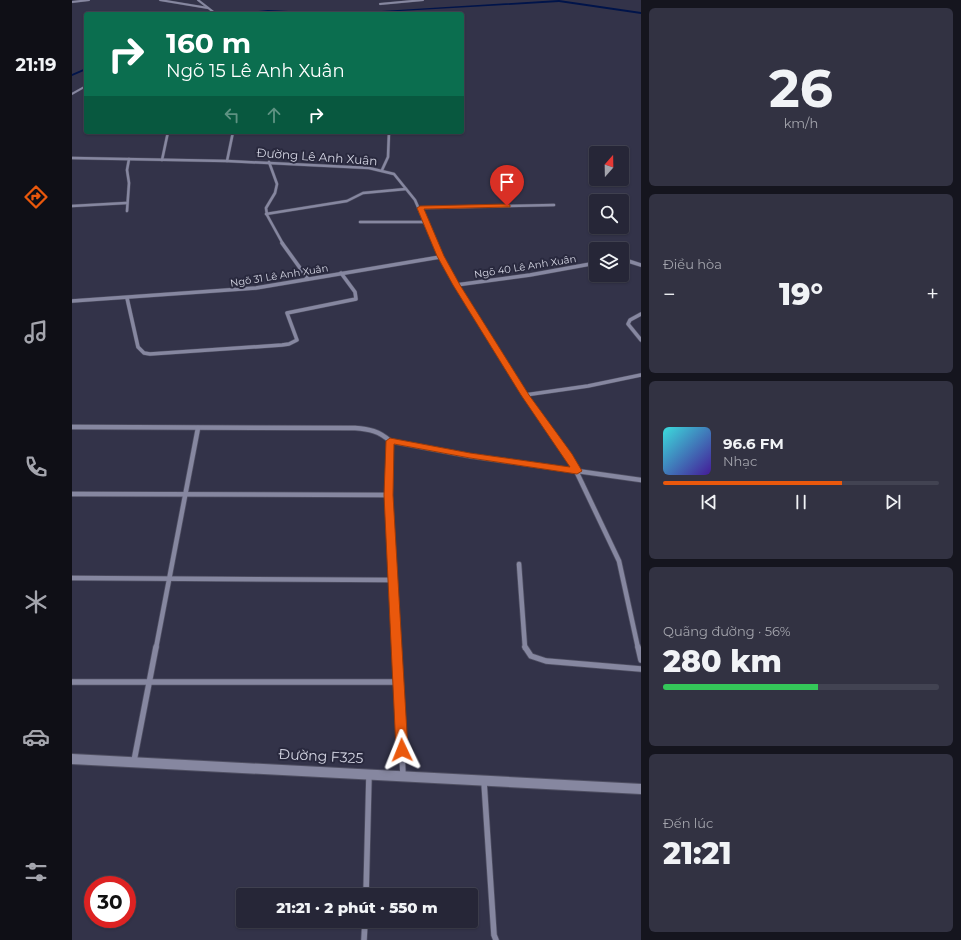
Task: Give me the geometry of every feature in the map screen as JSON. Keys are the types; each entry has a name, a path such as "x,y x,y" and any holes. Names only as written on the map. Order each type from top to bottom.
{"main road":[{"name":"Đường F325","path":"72,759 403,775 484,782 587,785 641,789"}],"street":[{"path":"72,2 89,0"},
{"path":"160,0 208,8"},
{"path":"198,0 213,12"},
{"path":"380,4 423,0"},
{"path":"72,94 84,87"},
{"path":"162,160 168,134"},
{"path":"227,161 233,134"},
{"path":"382,170 386,166 388,156 389,134"},
{"name":"Đường Lê Anh Xuân","path":"72,158 269,162 382,170 394,174 420,208 440,256 456,285 525,395 569,456 577,471 619,561 629,612 641,660"},
{"path":"127,211 126,203 130,183 127,170 129,159"},
{"path":"269,162 278,184 278,190 266,208 266,214 269,222 296,264 308,279"},
{"path":"266,214 347,201 363,193 406,189"},
{"path":"72,206 126,203"},
{"path":"420,208 554,205"},
{"path":"360,222 426,222"},
{"name":"Ngõ 31 Lê Anh Xuân","path":"72,301 256,288 440,256"},
{"path":"629,261 641,264"},
{"name":"Ngõ 40 Lê Anh Xuân","path":"456,285 530,275 589,264"},
{"path":"128,298 138,347 144,353 150,354 282,345 290,344 297,340 287,313 356,299 355,292 341,273"},
{"path":"641,314 630,320 628,324 641,340"},
{"path":"525,395 588,386 641,375"},
{"path":"72,427 374,429 382,433 390,441 462,454 641,480"},
{"path":"134,761 148,681 187,494 198,428"},
{"path":"390,441 389,495 403,775"},
{"path":"72,494 389,495"},
{"path":"519,564 525,648 528,654 536,659 546,662 641,669"},
{"path":"72,578 393,580"},
{"path":"72,682 399,682"},
{"path":"366,888 369,774"},
{"path":"484,782 494,935 496,940"},
{"path":"364,940 365,928"}],"waterway":[{"path":"369,12 559,1 641,13"},
{"path":"256,12 288,12"},
{"path":"72,75 84,70"}],"route":[{"path":"402,750 389,495 390,441 470,456 577,471 569,456 525,395 456,285 440,256 420,208 507,206"}]}
